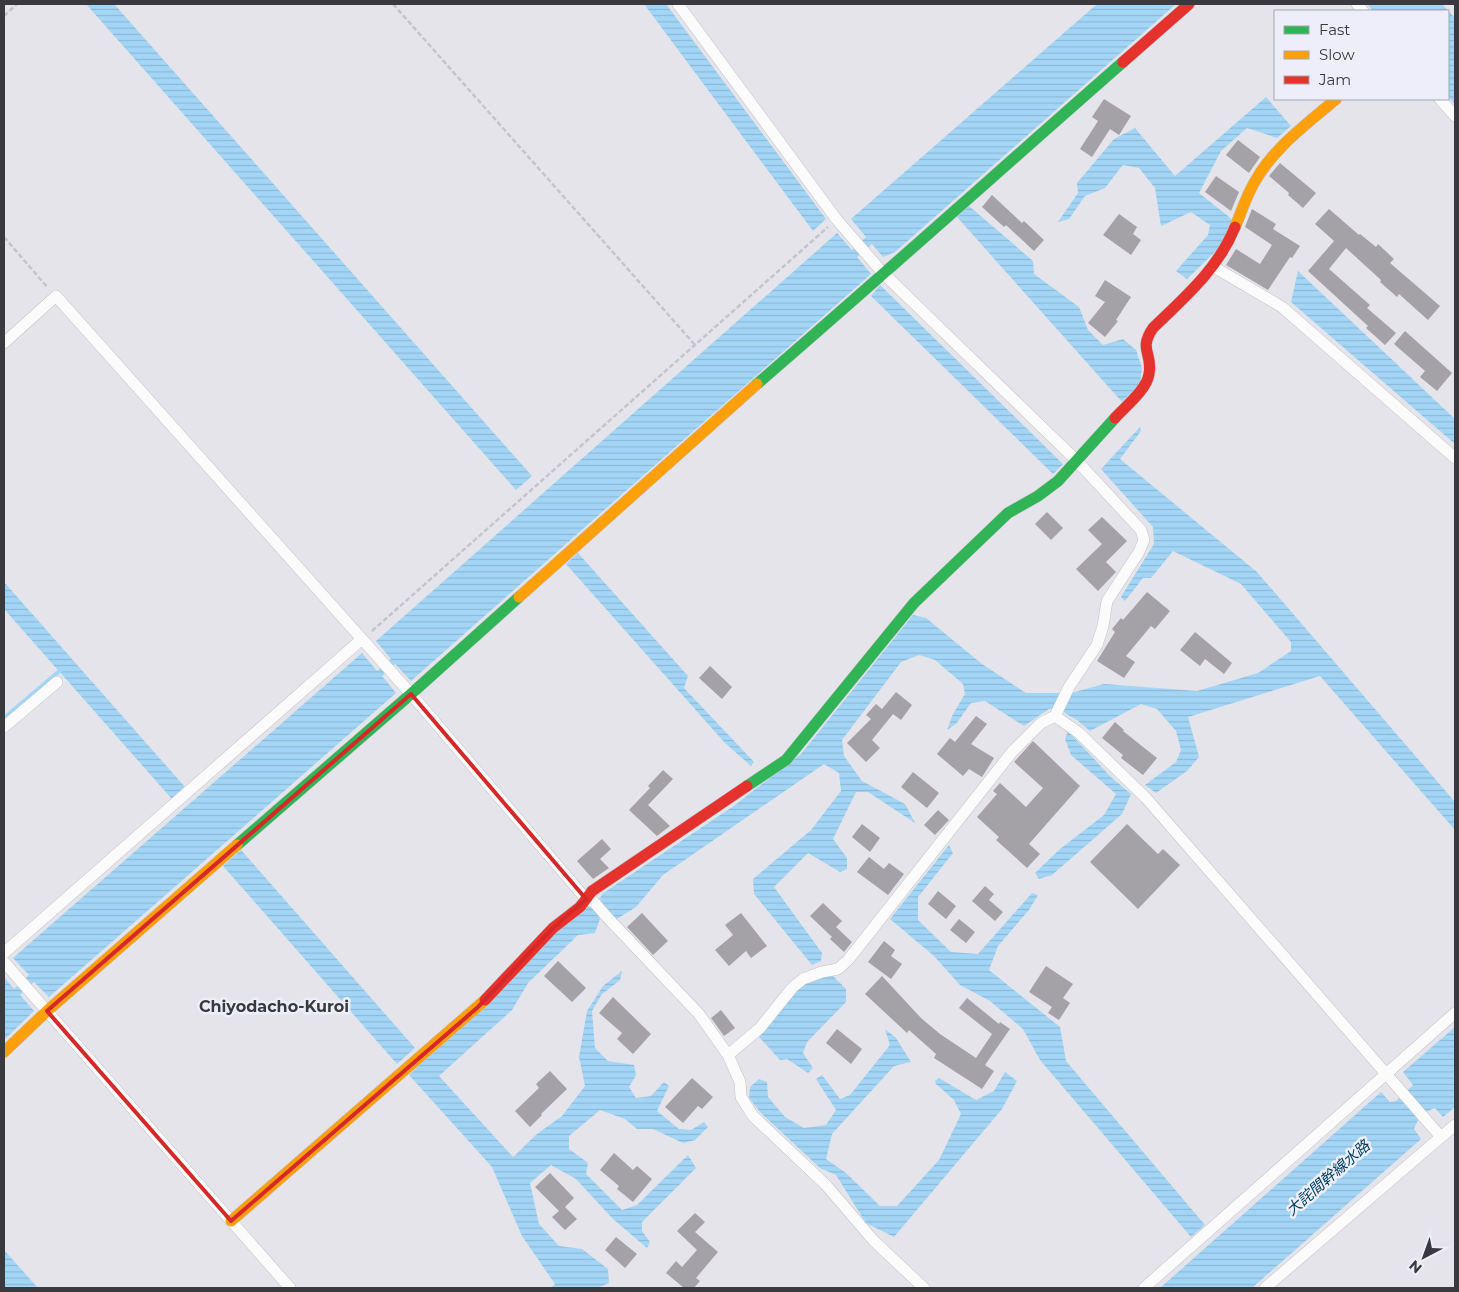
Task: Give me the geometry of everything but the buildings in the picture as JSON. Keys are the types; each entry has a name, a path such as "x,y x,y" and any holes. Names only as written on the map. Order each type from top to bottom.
{"street":[{"path":"678,4 856,243 883,274 1077,461 1141,530 1144,540 1139,552 1107,601 1103,626 1097,644 1069,687 1055,716 1041,723 1012,752 848,960 838,969 822,972 804,979 793,987 760,1028 728,1055"},
{"path":"4,1052 47,1011 411,694 740,399 1189,4"},
{"path":"231,1220 478,1007 553,928 590,901 592,891 786,760 914,603 1008,513 1038,496 1058,481 1146,384 1150,370 1144,344 1147,336 1214,267 1228,244 1254,182 1261,171 1289,140 1335,100"},
{"path":"1441,100 1455,116"},
{"path":"1214,267 1282,307 1455,458"},
{"path":"4,343 56,296 411,694 590,901 699,1014 728,1055 740,1082 741,1097 753,1116 826,1185 874,1241 924,1288"},
{"path":"4,953 362,640"},
{"path":"4,727 57,682"},
{"path":"1055,716 1079,733 1146,798 1441,1137"},
{"path":"4,962 290,1288"},
{"path":"1144,1288 1455,1013"},
{"path":"1265,1288 1455,1125"}],"path":[{"path":"4,16 17,4"},
{"path":"393,4 696,346"},
{"path":"362,640 837,220"},
{"path":"4,237 56,296"}],"highlighted area":[{"path":"411,694 586,899 553,928 478,1007 231,1221 47,1011"}],"water":[{"path":"86,4 114,4 532,476 516,490"},
{"path":"644,4 666,4 826,219 813,231"},
{"path":"1097,4 1176,4 895,252 883,257 872,244 857,257 871,274 411,681 395,664 382,676 396,693 49,997 34,982 20,995 34,1011 4,1040 4,977 14,989 29,975 13,958 362,653 377,671 391,659 376,641 837,233 852,250 866,237 851,219"},
{"path":"1367,4 1442,4 1448,10 1372,10"},
{"path":"1449,12 1455,18 1455,105 1449,97"},
{"path":"1266,97 1291,126 1277,138 1247,128 1221,151 1199,193 1233,220 1222,245 1187,279 1176,271 1208,235 1210,225 1191,212 1161,226 1155,188 1139,168 1123,165 1105,188 1085,196 1069,219 1058,222 1078,193 1077,183 1114,139 1135,128 1175,176"},
{"path":"969,206 1033,261 1034,274 1079,307 1088,330 1103,345 1123,339 1136,350 1142,368 1140,384 1122,402 957,217"},
{"path":"1298,271 1455,419 1455,444 1291,302"},
{"path":"880,285 1063,464 1053,474 871,296"},
{"path":"1140,427 1141,431 1120,459 1257,572 1455,802 1455,830 1320,676 1188,717 1199,757 1187,771 1156,793 1145,785 1176,762 1181,750 1176,731 1157,709 1141,704 1090,731 1066,714 1061,708 1049,709 1024,726 985,701 971,703 956,724 947,730 953,714 965,694 963,684 935,660 919,655 901,662 842,740 844,756 862,781 905,804 915,823 868,792 856,792 833,839 847,858 847,869 840,872 808,853 774,887 822,953 821,961 812,965 754,894 753,879 811,830 841,791 839,773 824,764 663,875 636,907 615,920 601,916 595,933 578,935 528,983 512,1010 439,1076 513,1157 537,1134 562,1116 585,1086 579,1057 587,1011 603,986 622,971 620,980 602,994 592,1011 595,1048 608,1061 634,1065 636,1075 629,1087 636,1098 651,1096 664,1082 669,1086 657,1111 679,1129 691,1130 704,1122 708,1127 695,1140 683,1143 653,1129 637,1129 625,1119 600,1110 569,1136 569,1149 588,1163 586,1174 622,1210 637,1205 688,1155 696,1168 642,1222 642,1231 650,1242 647,1248 613,1219 576,1179 551,1165 530,1183 539,1224 559,1246 582,1249 608,1269 609,1283 597,1288 551,1288 555,1284 522,1236 492,1167 409,1075 555,933 586,907 594,906 602,894 735,805 801,754 913,615 926,618 982,664 1026,693 1071,693 1104,684 1197,691 1258,673 1291,651 1291,642 1241,584 1173,551 1151,578 1143,578 1125,601 1121,597 1154,544 1153,527 1101,469"},
{"path":"578,553 688,676 684,688 754,762 751,766 725,743 566,564"},
{"path":"4,582 185,787 172,799 4,609"},
{"path":"1068,731 1111,777 1131,794 1122,814 1052,875 1039,879 1035,873 1060,849 1104,815 1116,794 1071,755 1065,739"},
{"path":"949,845 953,853 918,897 918,920 951,952 978,954 1032,893 1038,895 1029,910 998,946 989,970 1060,1027 1066,1061 1205,1225 1191,1237 1040,1060 1023,1029 990,1001 960,985 934,956 890,919"},
{"path":"241,850 415,1048 397,1064 223,866"},
{"path":"831,974 846,989 846,1002 807,1042 803,1053 813,1068 808,1073 787,1059 780,1060 759,1037 796,990 807,982"},
{"name":"大詫間幹線水路","path":"1455,1027 1455,1107 1443,1117 1435,1108 1424,1114 1414,1129 1421,1139 1252,1288 1160,1288 1381,1092 1390,1102 1396,1101 1413,1085 1403,1072"},
{"path":"885,1029 896,1038 911,1062 894,1066 832,1134 826,1159 846,1173 880,1206 897,1206 939,1160 961,1114 954,1100 935,1081 939,1078 976,1100 994,1091 1005,1072 1017,1081 1002,1109 894,1237 866,1223 836,1175 820,1168 761,1113 749,1098 750,1087 759,1079 767,1082 768,1097 785,1117 804,1128 826,1125 836,1110 816,1079 822,1075 840,1099 850,1095 890,1045"},
{"path":"4,1250 38,1288 4,1288"}],"waterway":[{"path":"4,718 63,668"}],"traffic: fast":[{"path":"757,384 1123,62"},
{"path":"747,786 786,760 914,603 1008,513 1038,496 1058,481 1115,418"},
{"path":"237,845 411,694 519,597"}],"traffic: slow":[{"path":"1235,227 1250,190 1265,166 1283,145 1335,100"},
{"path":"519,597 757,384"},
{"path":"4,1052 47,1011 237,845"},
{"path":"231,1221 485,1000"}],"traffic: jam":[{"path":"1123,62 1189,4"},
{"path":"1115,418 1135,397 1147,380 1150,367 1146,347 1153,328 1200,282 1220,256 1235,227"},
{"path":"485,1000 553,928 580,907 592,891 747,786"}],"district":[{"name":"Chiyodacho-Kuroi","path":"274,1006"}]}
